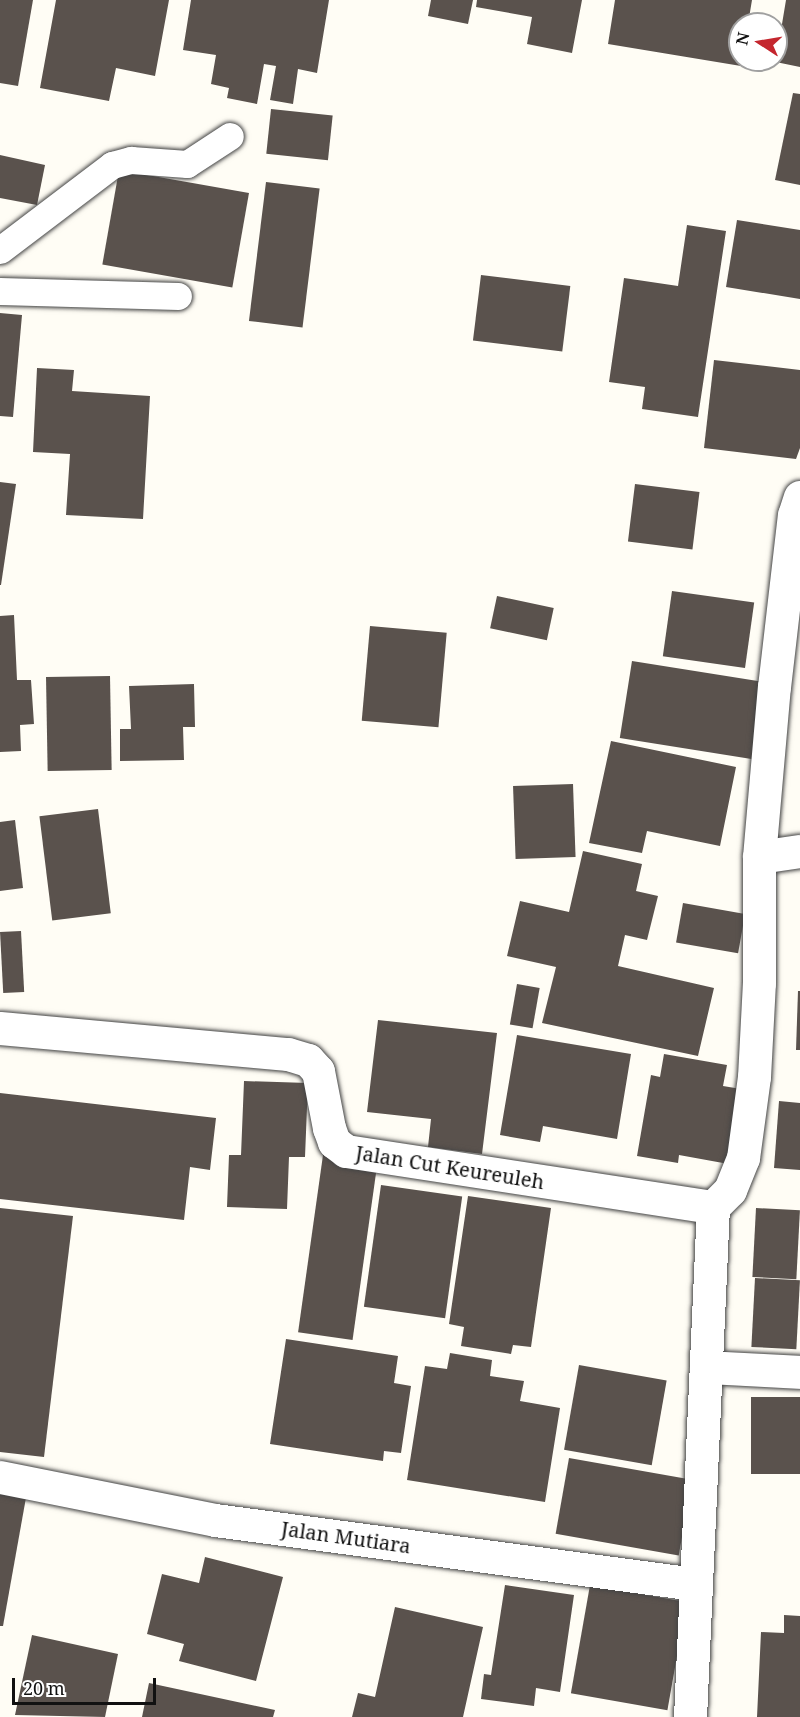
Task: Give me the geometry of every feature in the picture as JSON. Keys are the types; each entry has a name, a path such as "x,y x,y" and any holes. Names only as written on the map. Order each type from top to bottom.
{"street":[{"path":"690,1717 713,1207 737,1178 743,1158 753,1089 759,983 759,857 774,687 794,514 800,497"},
{"path":"759,857 800,851"},
{"name":"Jalan Cut Keureuleh","path":"0,1028 288,1054 308,1060 318,1071 329,1128 334,1142 346,1151 713,1207"},
{"path":"706,1366 800,1372"},
{"name":"Jalan Mutiara","path":"0,1477 215,1520 695,1584"}],"lane":[{"path":"0,249 112,165 131,160 187,164 230,136"},
{"path":"0,291 178,296"}],"building":[{"path":"0,0 33,0 18,86 0,83"},
{"path":"56,0 169,0 155,76 116,68 109,101 40,88"},
{"path":"191,0 329,0 317,73 298,69 293,104 270,100 276,66 264,64 257,104 227,98 229,88 211,84 216,55 183,50"},
{"path":"431,0 473,0 468,24 428,16"},
{"path":"477,0 582,0 572,53 527,44 532,17 476,7"},
{"path":"615,0 752,0 750,12 728,12 728,64 608,44"},
{"path":"786,0 800,0 800,67 788,65 788,12 784,12"},
{"path":"793,93 800,94 800,185 775,180"},
{"path":"271,109 333,115 328,160 266,154"},
{"path":"0,155 45,165 37,205 0,198"},
{"path":"119,170 249,193 232,287 102,265"},
{"path":"266,182 320,189 303,328 249,321"},
{"path":"737,220 800,230 800,299 726,287"},
{"path":"687,225 726,231 698,417 642,409 645,387 609,382 624,278 678,286"},
{"path":"481,275 570,286 562,351 473,341"},
{"path":"0,313 22,315 13,417 0,416"},
{"path":"714,360 800,370 800,448 796,459 704,448"},
{"path":"37,368 74,370 72,391 150,396 143,519 66,515 70,454 33,452"},
{"path":"0,482 16,484 1,585 0,585"},
{"path":"635,484 700,492 692,549 628,542"},
{"path":"672,591 754,603 745,668 663,656"},
{"path":"497,596 554,608 547,640 490,628"},
{"path":"14,615 17,680 31,680 34,724 20,725 21,751 0,752 0,616"},
{"path":"370,626 447,633 438,727 362,721"},
{"path":"632,661 768,683 756,760 620,738"},
{"path":"110,676 112,770 48,771 46,677"},
{"path":"194,684 195,727 183,727 184,760 120,761 120,729 131,729 129,686"},
{"path":"611,741 736,767 720,846 647,831 642,853 589,843"},
{"path":"573,784 576,857 516,859 513,786"},
{"path":"98,809 111,913 52,920 39,816"},
{"path":"15,820 23,888 0,891 0,822"},
{"path":"583,851 642,864 636,891 658,896 647,940 625,935 618,966 714,988 698,1056 542,1023 556,967 507,956 520,901 569,912"},
{"path":"683,903 745,914 738,953 676,942"},
{"path":"21,931 24,992 3,993 0,932"},
{"path":"517,984 540,988 533,1028 510,1024"},
{"path":"798,991 800,991 800,1050 796,1050"},
{"path":"378,1020 497,1033 482,1154 428,1147 431,1119 367,1112"},
{"path":"517,1035 631,1054 617,1139 543,1126 540,1142 500,1135"},
{"path":"664,1054 727,1065 723,1086 747,1090 734,1165 679,1155 678,1163 637,1156 651,1075 660,1077"},
{"path":"244,1081 308,1083 305,1157 289,1157 287,1209 227,1207 229,1155 241,1155"},
{"path":"0,1093 216,1118 210,1170 190,1167 184,1220 0,1199"},
{"path":"779,1101 800,1103 800,1170 774,1168"},
{"path":"323,1155 377,1163 353,1340 298,1332"},
{"path":"381,1185 462,1196 445,1318 364,1307"},
{"path":"468,1196 551,1208 531,1347 513,1345 511,1354 461,1346 464,1327 449,1324"},
{"path":"0,1208 73,1216 44,1457 0,1452"},
{"path":"756,1208 800,1210 796,1279 752,1277"},
{"path":"755,1278 800,1280 796,1349 751,1347"},
{"path":"286,1339 398,1356 394,1383 411,1386 401,1453 384,1451 383,1461 270,1444"},
{"path":"450,1353 492,1360 490,1376 524,1381 520,1401 560,1408 545,1502 407,1480 425,1366 447,1369"},
{"path":"579,1365 667,1380 652,1465 564,1450"},
{"path":"751,1397 800,1397 800,1474 751,1474"},
{"path":"569,1458 692,1480 679,1556 556,1534"},
{"path":"0,1487 27,1492 3,1626 0,1626"},
{"path":"205,1557 283,1577 256,1681 179,1661 184,1644 147,1634 162,1574 199,1583"},
{"path":"505,1585 574,1595 560,1692 536,1688 534,1706 481,1699 484,1674 491,1675"},
{"path":"590,1585 687,1602 667,1710 571,1693"},
{"path":"395,1607 483,1627 463,1717 352,1717 358,1693 375,1697"},
{"path":"784,1615 800,1616 800,1717 757,1717 761,1632 784,1633"},
{"path":"32,1635 118,1654 105,1717 15,1715"},
{"path":"149,1683 275,1710 273,1717 142,1717"}]}
